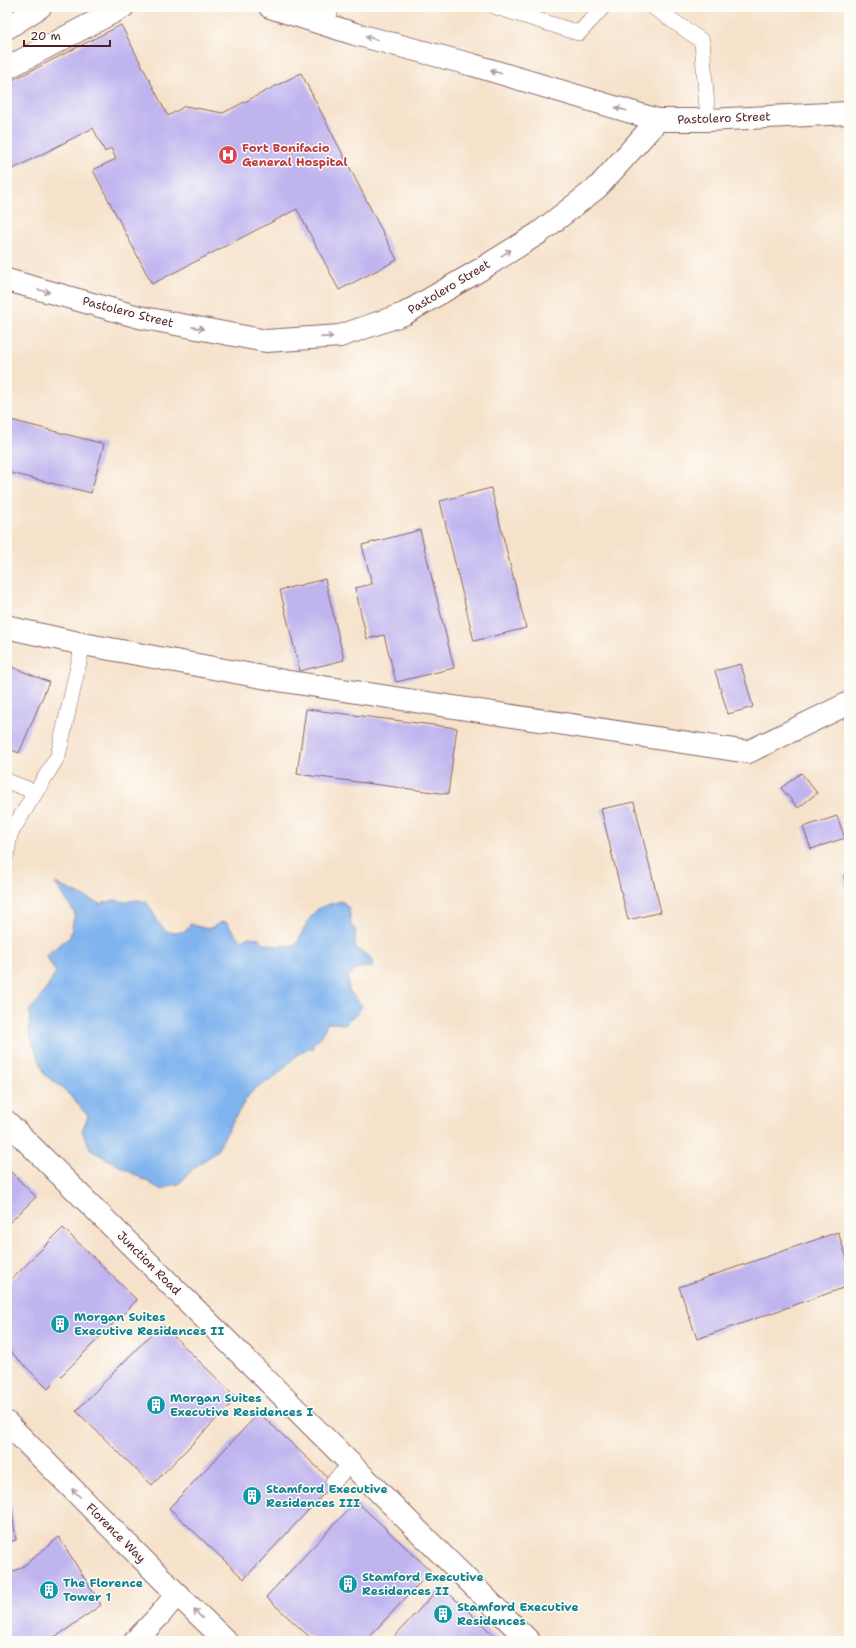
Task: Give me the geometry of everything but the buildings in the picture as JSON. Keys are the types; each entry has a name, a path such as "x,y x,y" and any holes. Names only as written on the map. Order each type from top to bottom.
{"street":[{"path":"7,28 40,7"},
{"path":"7,68 123,7"},
{"path":"270,7 329,16 473,65 658,120"},
{"name":"Pastolero Street","path":"7,280 139,317 266,341 340,336 404,314 478,271 539,232 598,187 658,120 708,120 849,113"},
{"path":"7,626 83,644 284,681 748,752 849,703"},
{"name":"Junction Road","path":"7,1122 529,1641"},
{"name":"Florence Way","path":"7,1423 177,1594 226,1641"},
{"path":"135,1641 159,1616 177,1594"}],"lane":[{"path":"496,7 579,33 603,7"},
{"path":"653,7 702,41 708,120"},
{"path":"7,853 10,834 58,756 83,644"},
{"path":"7,781 36,792"},
{"path":"333,1482 351,1464"}],"water":[{"path":"55,883 100,904 115,900 122,902 137,900 146,902 160,925 170,932 177,933 186,931 190,924 210,928 226,922 240,940 249,937 259,938 263,943 277,946 296,945 309,921 318,909 323,906 342,901 349,908 351,925 356,931 356,948 373,960 372,968 365,967 359,969 348,976 349,990 362,1006 356,1015 348,1020 347,1024 327,1023 321,1038 313,1043 313,1048 309,1048 298,1054 274,1078 256,1088 248,1096 217,1151 194,1168 179,1184 162,1190 91,1150 82,1131 88,1116 63,1088 45,1075 29,1033 30,1009 39,1000 56,973 46,955 70,937 75,913"}],"place":[{"name":"Fort Bonifacio General Hospital","path":"228,155"},
{"name":"Morgan Suites Executive Residences II","path":"60,1324"},
{"name":"Morgan Suites Executive Residences I","path":"156,1405"},
{"name":"Stamford Executive Residences III","path":"252,1496"},
{"name":"Stamford Executive Residences II","path":"348,1584"},
{"name":"The Florence Tower 1","path":"49,1590"},
{"name":"Stamford Executive Residences","path":"443,1614"}]}
